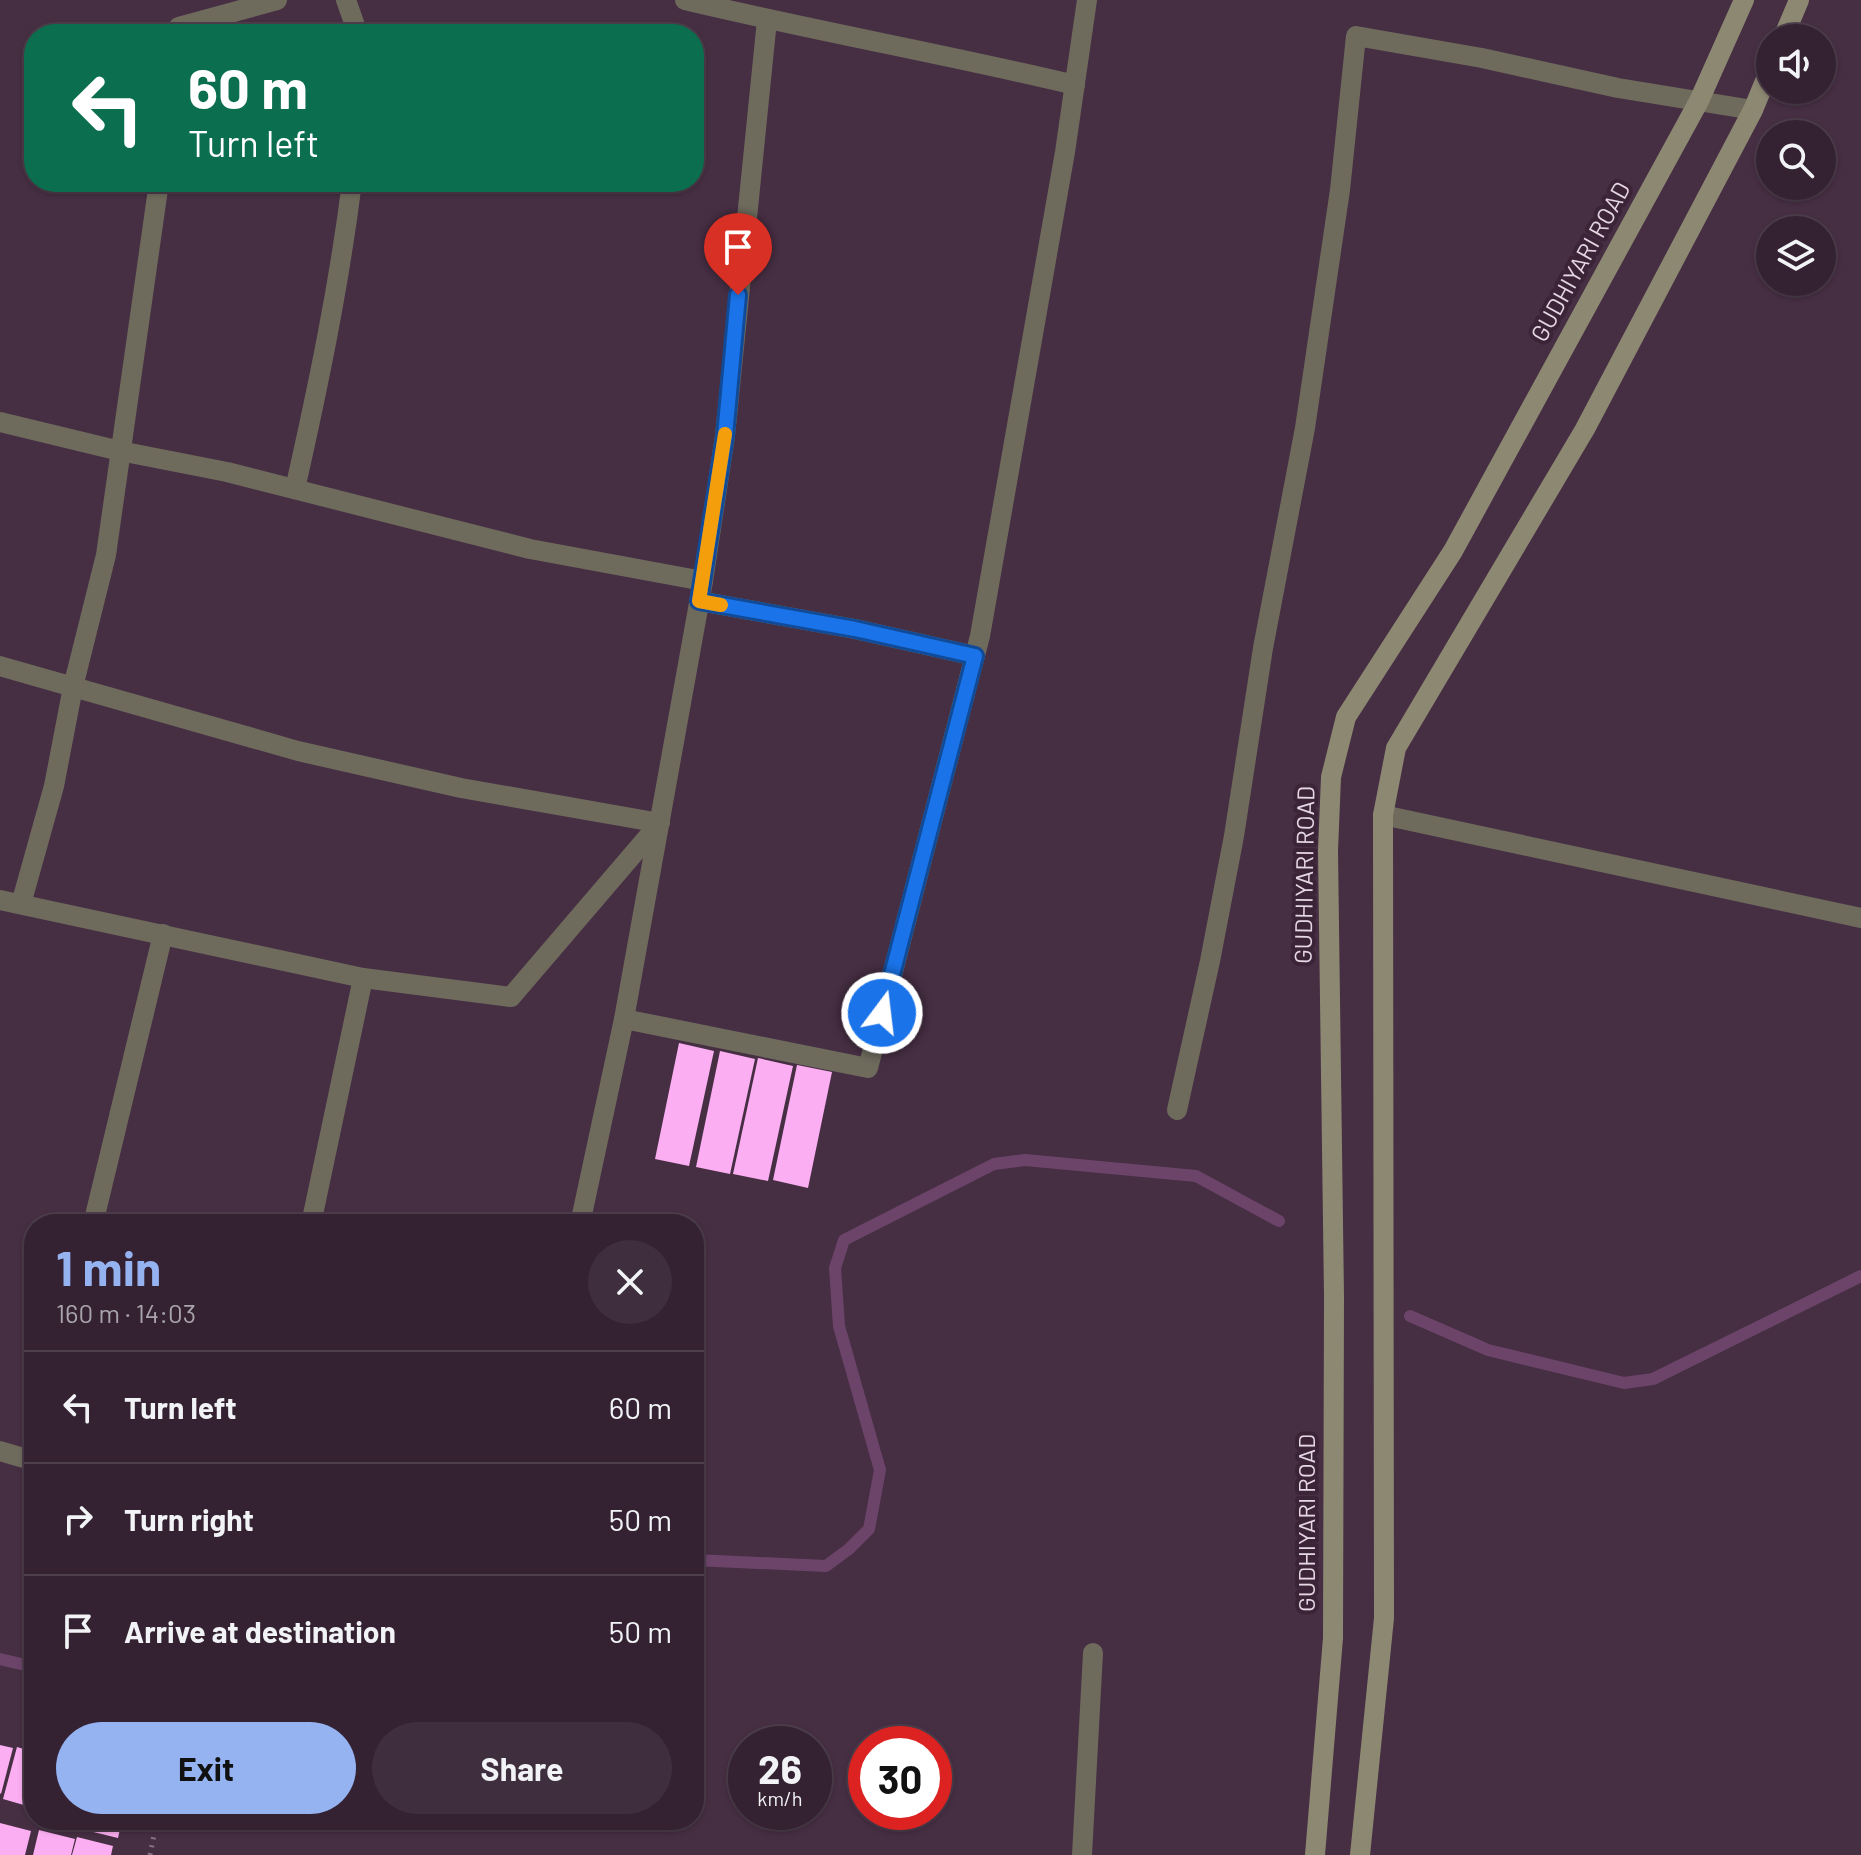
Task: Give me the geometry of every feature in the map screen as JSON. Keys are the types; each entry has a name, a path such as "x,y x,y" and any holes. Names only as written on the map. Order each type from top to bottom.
{"street":[{"path":"190,24 277,0"},
{"path":"346,0 354,24"},
{"path":"685,0 767,20 940,53 1075,85"},
{"path":"624,1019 868,1068 975,656 1075,85 1087,0"},
{"name":"GUDHIYARI ROAD","path":"1315,1855 1333,1638 1334,1297 1328,851 1331,777 1346,717 1453,551 1699,101 1744,0"},
{"path":"1789,24 1799,0"},
{"path":"582,1214 624,1019 660,823 725,436 767,20"},
{"path":"1177,1110 1234,836 1263,648 1305,428 1340,190 1356,36 1482,58 1618,88 1753,110"},
{"path":"1360,1855 1384,1618 1383,815 1396,748 1585,429 1756,103"},
{"path":"21,904 54,786 73,687 106,555 158,192"},
{"path":"295,489 321,376 351,192"},
{"path":"0,422 120,451 227,472 855,629 975,656"},
{"path":"0,666 298,751 461,788 660,823"},
{"path":"1383,815 1861,918"},
{"path":"0,900 363,978 511,997 660,823"},
{"path":"95,1214 163,934"},
{"path":"313,1214 363,978"},
{"path":"0,1451 24,1458"},
{"path":"1082,1855 1093,1653"}],"path":[{"path":"150,1855 155,1830"}],"building":[{"path":"679,1043 714,1051 689,1166 655,1159"},
{"path":"720,1051 755,1059 730,1174 696,1167"},
{"path":"758,1058 793,1066 768,1181 733,1174"},
{"path":"797,1065 832,1072 808,1188 773,1180"},
{"path":"0,1745 13,1748 1,1794 0,1793"},
{"path":"17,1747 24,1749 24,1805 3,1799"},
{"path":"0,1823 31,1831 25,1855 0,1855"},
{"path":"39,1830 75,1839 71,1855 33,1855"},
{"path":"85,1830 120,1830 118,1838"},
{"path":"77,1837 113,1846 111,1855 72,1855"}],"waterway":[{"path":"704,1560 826,1566 869,1529 880,1470 839,1326 835,1268 844,1240 994,1164 1025,1160 1196,1176 1279,1221"},
{"path":"1410,1316 1488,1350 1624,1383 1653,1379 1861,1276"},
{"path":"0,1659 24,1665"}],"slow traffic":[{"path":"721,605 699,601 725,434"}],"route":[{"path":"738,295 725,436 699,601 855,629 975,656 882,1013"}]}
